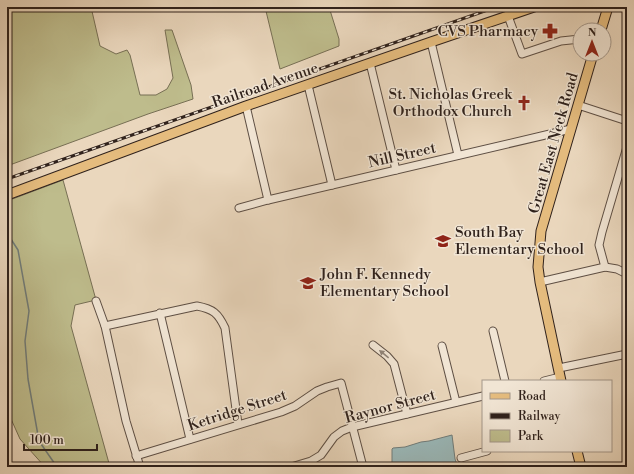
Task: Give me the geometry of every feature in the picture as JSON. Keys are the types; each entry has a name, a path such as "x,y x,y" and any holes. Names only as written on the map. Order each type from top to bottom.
{"main road":[{"name":"Railroad Avenue","path":"7,195 246,106 534,7"},
{"path":"603,22 608,7"},
{"name":"Great East Neck Road","path":"560,375 538,267 541,231 591,62"},
{"path":"577,452 581,467"}],"street":[{"path":"508,16 522,54 561,41 572,40"},
{"path":"431,42 458,155"},
{"path":"370,63 396,170"},
{"path":"308,85 332,185"},
{"path":"578,105 627,121"},
{"path":"246,106 268,200"},
{"name":"Nill Street","path":"239,208 571,129"},
{"path":"605,267 599,245 627,147"},
{"path":"540,282 605,267 617,269 627,274"},
{"path":"96,301 105,326 126,421 140,467"},
{"path":"105,326 197,306 207,308 216,313 225,328 238,424"},
{"path":"160,313 190,439"},
{"path":"493,331 506,380"},
{"path":"373,345 387,356 394,364 407,414"},
{"path":"442,346 456,402"},
{"path":"547,380 627,354"},
{"name":"Ketridge Street","path":"136,456 281,412 295,406 317,391 341,383 352,427"},
{"name":"Raynor Street","path":"291,467 311,461 321,455 334,437 342,431 352,427 482,396"},
{"path":"352,427 363,467"},
{"path":"461,458 483,452"}],"green space":[{"path":"7,7 91,7 100,46 116,54 127,50 130,55 140,95 156,95 167,89 173,78 165,30 172,30 191,85 193,99 7,166"},
{"path":"265,7 329,7 339,39 339,46 280,69"},
{"path":"63,180 96,300 75,305 71,326 110,467 45,467 20,439 7,410 7,201"}],"water":[{"path":"452,435 455,459 458,467 392,467 393,448 405,447"}],"waterway":[{"path":"7,233 18,250 29,311 25,341 28,379 39,441 57,467"}],"railway":[{"path":"7,179 496,7"}],"place":[{"name":"CVS Pharmacy","path":"550,31"},
{"name":"St. Nicholas Greek Orthodox Church","path":"524,103"},
{"name":"South Bay Elementary School","path":"443,241"},
{"name":"John F. Kennedy Elementary School","path":"308,283"}]}
